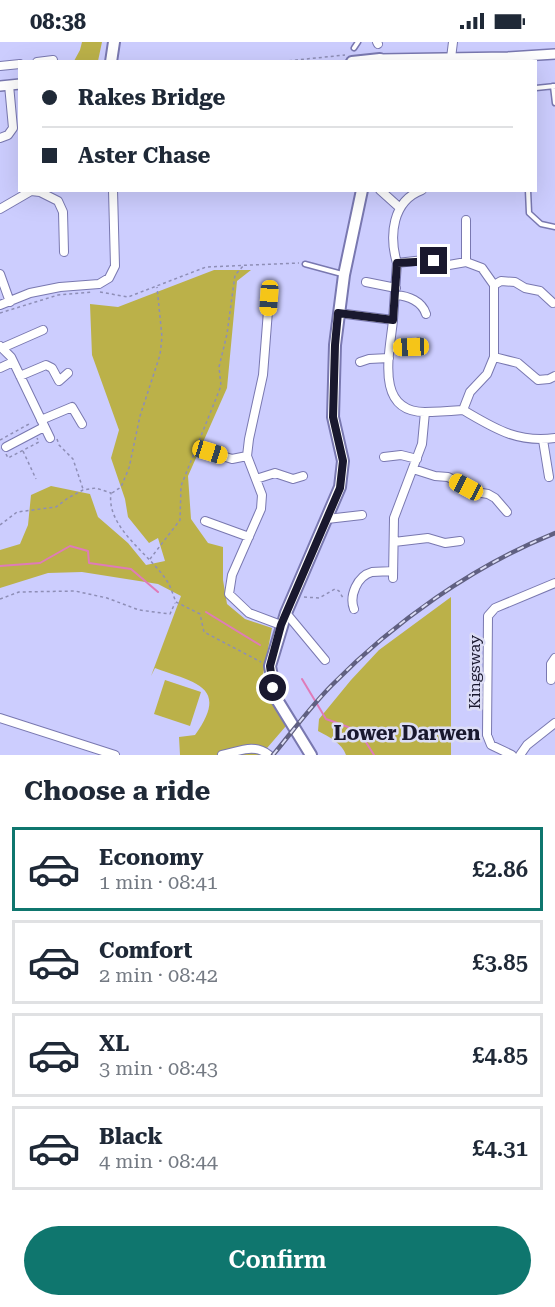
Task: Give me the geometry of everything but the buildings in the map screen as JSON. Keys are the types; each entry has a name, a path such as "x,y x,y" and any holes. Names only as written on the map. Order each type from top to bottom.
{"main road":[{"path":"111,60 114,42"},
{"path":"350,58 380,60"},
{"path":"311,755 276,698 270,666 281,625 340,488 343,461 333,417 335,345 344,275 362,192"}],"street":[{"path":"451,58 453,42"},
{"path":"380,60 555,54"},
{"path":"0,66 18,64"},
{"path":"0,138 8,135 13,128 10,85"},
{"path":"0,209 29,192"},
{"path":"38,192 58,201 61,205 64,252"},
{"path":"0,305 30,293 60,287 99,284 109,278 115,266 113,192"},
{"path":"382,192 400,208"},
{"path":"419,192 407,199 400,208 392,237 397,263 388,382 394,396 406,407 425,412 463,410 495,430 533,440 555,438"},
{"path":"466,220 466,262"},
{"path":"397,263 424,260 449,265 466,262 482,268 494,285 494,357 487,374 470,392 463,410"},
{"path":"0,274 10,302"},
{"path":"494,285 501,281 515,282 525,288 540,291 553,303"},
{"path":"366,282 396,291 420,304 426,314"},
{"path":"269,298 263,375 247,456 262,495 261,509 232,575 229,594 249,613 281,625"},
{"path":"338,313 393,320"},
{"path":"43,330 1,347 13,362 50,438"},
{"path":"390,348 411,347 419,342"},
{"path":"494,357 518,363 538,380 555,376"},
{"path":"360,362 389,358"},
{"path":"0,368 13,362"},
{"path":"20,376 46,365 52,368 59,381 68,373"},
{"path":"6,447 72,407 82,424"},
{"path":"354,609 347,598 364,577 371,572 393,575 396,511 422,444 425,412"},
{"path":"543,440 549,477"},
{"path":"210,452 232,459 247,456"},
{"path":"384,457 401,454 417,459"},
{"path":"413,469 435,476 448,477 476,492 488,494 495,498 507,512"},
{"path":"256,478 275,473 293,479 303,476"},
{"path":"327,519 362,515"},
{"path":"205,521 249,537"},
{"path":"394,542 428,538 444,543 460,541"},
{"name":"Kingsway","path":"512,755 491,745 488,735 488,615 495,608 555,583"},
{"path":"286,613 325,660"},
{"path":"551,680 551,664 555,658"},
{"path":"0,718 115,755"},
{"path":"520,755 526,745 555,723"},
{"path":"222,755 259,748 269,755"}],"lane":[{"path":"354,48 358,42"},
{"path":"537,88 554,86 555,103"},
{"path":"528,192 529,213 541,224 555,227"},
{"path":"305,264 344,275"}],"path":[{"path":"314,60 350,58"},
{"path":"0,313 58,295 101,292 128,297 206,267 305,264"},
{"path":"150,560 180,520 181,486 221,386 219,367 227,334 235,275 244,265"},
{"path":"0,525 17,512 56,507 83,490 96,488 111,493 122,487 129,468 140,416 160,356 162,337 157,286"},
{"path":"0,440 29,424 34,432"},
{"path":"50,438 56,435 59,446 73,459 83,490"},
{"path":"22,450 36,479"},
{"path":"111,493 113,518 167,581 176,602 200,614 204,632 270,666"},
{"path":"294,593 316,598 335,589 347,598"},
{"path":"0,599 19,592 75,591 107,598 139,610 170,614 176,602"}],"shaded area":[{"path":"82,42 102,42 98,60 75,60"},
{"path":"214,270 251,270 237,281 227,388 188,476 191,519 208,543 223,547 223,580 227,604 245,619 272,628 263,675 272,703 286,726 261,755 180,755 179,737 195,735 205,719 209,706 208,696 194,683 155,668 151,676 181,596 158,584 82,572 48,573 0,588 0,550 20,544 28,525 31,495 51,486 90,494 98,517 128,543 146,565 165,561 158,538 149,543 128,517 125,499 111,458 119,430 92,355 90,304 118,307"},
{"path":"451,597 451,755 346,755 331,738 318,731 319,719 379,650"},
{"path":"165,680 201,692 190,726 154,714"}],"waterway":[{"path":"0,566 40,563 70,546 88,551 89,563 131,569 158,592"},
{"path":"206,612 260,645"},
{"path":"302,679 326,719 359,731 374,755"}],"railway":[{"path":"273,755 332,685 381,639 465,579 524,546 555,533"}],"district":[{"name":"Lower Darwen","path":"407,733"}],"route":[{"path":"273,688 270,666 281,625 340,488 343,461 333,417 338,313 393,320 397,263 419,260 434,261"}]}
